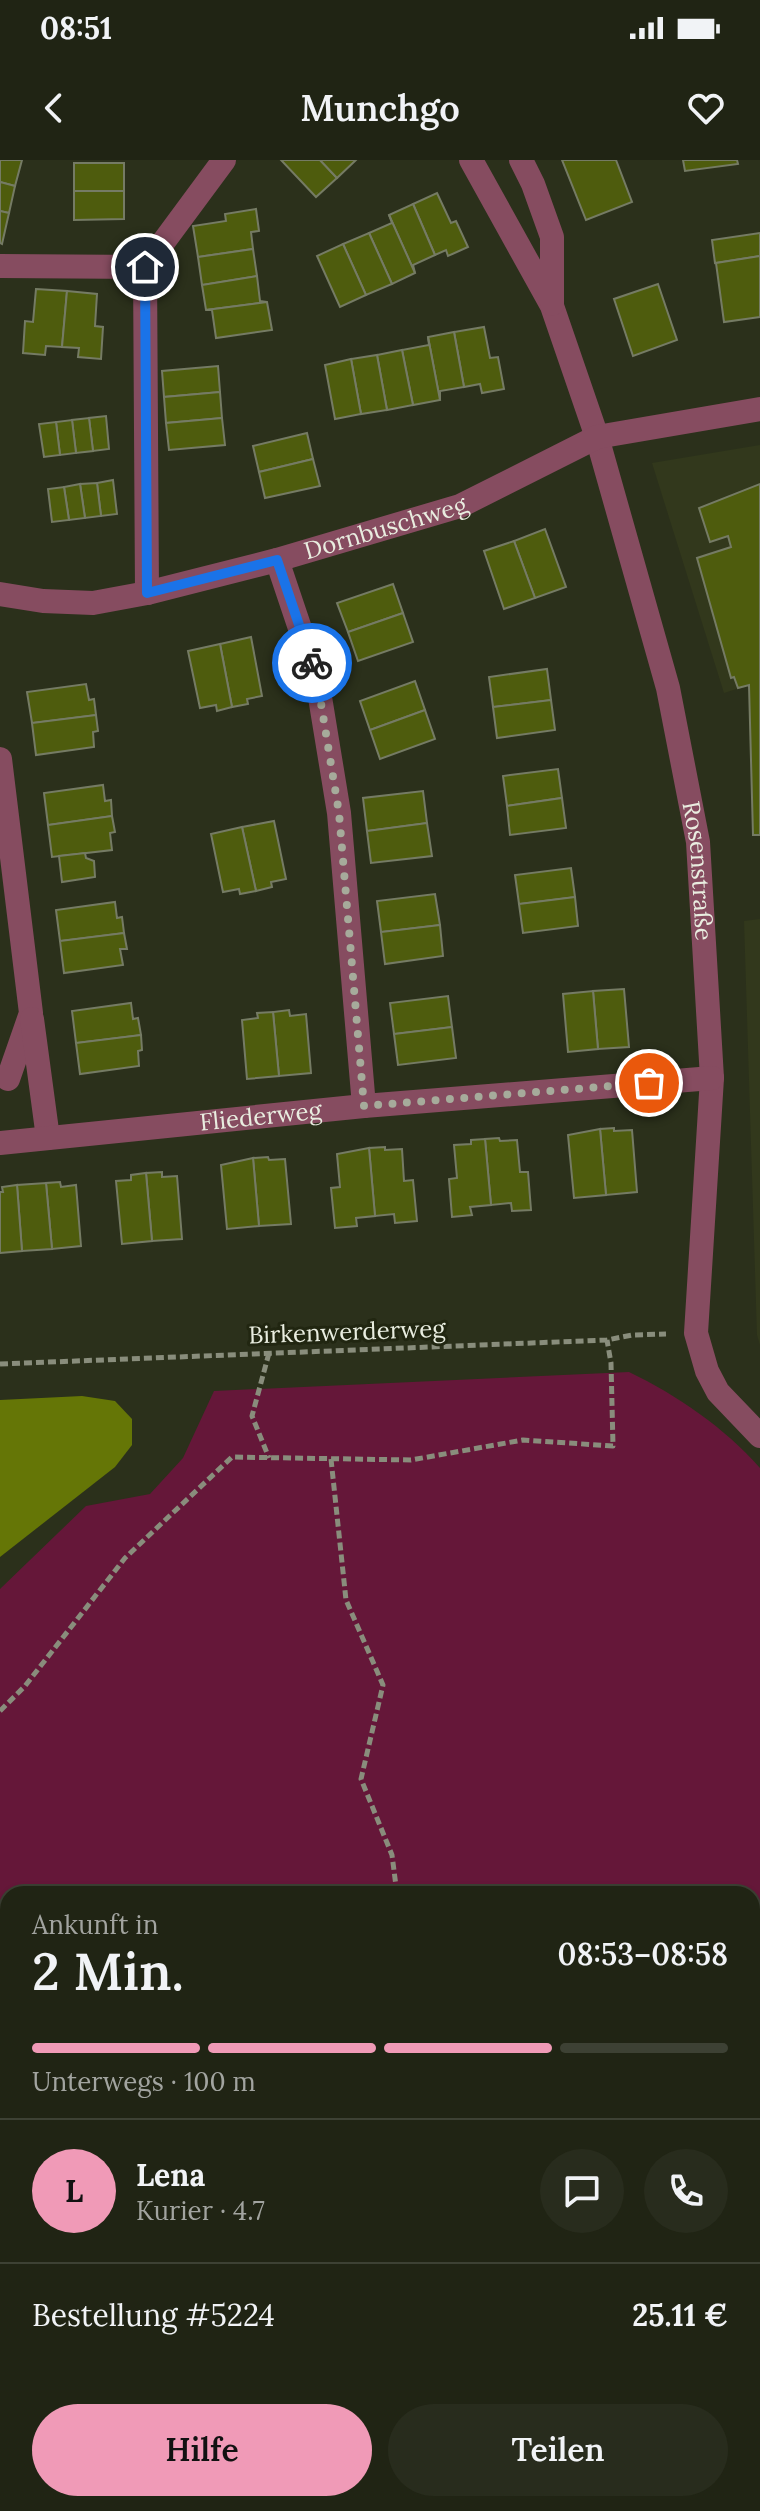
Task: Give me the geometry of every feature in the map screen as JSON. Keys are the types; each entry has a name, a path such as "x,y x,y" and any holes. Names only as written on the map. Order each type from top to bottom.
{"street":[{"path":"147,593 145,267 224,160"},
{"name":"Rosenstraße","path":"471,160 552,306 597,437 668,688 698,842 712,1078 696,1333 707,1371 718,1392 760,1436"},
{"name":"Rosenstraße","path":"521,160 552,237 552,306"},
{"path":"0,266 145,267"},
{"name":"Dornbuschweg","path":"0,594 43,601 93,603 147,593 277,560 460,506 597,437 760,409"},
{"path":"277,560 317,679 339,813 364,1106"},
{"path":"0,759 48,1138"},
{"path":"3,1085 31,1013"},
{"name":"Fliederweg","path":"0,1143 364,1106 712,1078"}],"path":[{"name":"Birkenwerderweg","path":"0,1364 607,1340 632,1335 696,1333"},
{"path":"0,1711 25,1686 125,1558 232,1457 411,1460 523,1440 613,1446 611,1363 607,1340"},
{"path":"269,1353 252,1416 269,1458"},
{"path":"331,1459 346,1600 383,1685 361,1779 392,1855 396,1886"}],"shaded area":[{"path":"760,445 760,835 753,835 749,685 724,693 652,463"},
{"path":"760,919 760,1345 757,1335 744,921"},
{"path":"629,1372 699,1414 732,1439 760,1468 760,1886 0,1886 0,1589 86,1506 150,1494 183,1458 214,1391"},
{"path":"82,1396 115,1401 132,1419 132,1445 115,1467 0,1557 0,1400"}],"building":[{"path":"0,160 22,160 15,186 0,182"},
{"path":"281,160 320,160 337,178 316,197"},
{"path":"320,160 356,160 337,178"},
{"path":"562,160 616,160 632,202 586,220"},
{"path":"683,160 737,160 738,164 685,171"},
{"path":"74,163 124,163 124,191 74,191"},
{"path":"0,182 15,186 9,213 0,211"},
{"path":"74,191 124,191 124,219 74,220"},
{"path":"437,193 451,223 456,221 468,247 448,256 446,250 435,255 413,204"},
{"path":"413,204 435,255 413,265 415,273 389,215"},
{"path":"256,209 259,231 251,232 253,249 198,257 193,226 226,221 225,214"},
{"path":"0,211 9,213 2,244 0,243"},
{"path":"389,215 415,273 392,284 369,233 392,223"},
{"path":"369,233 392,284 366,295 343,244"},
{"path":"760,233 760,256 715,263 712,240"},
{"path":"343,244 366,295 340,307 317,256"},
{"path":"253,249 257,276 202,285 198,257"},
{"path":"760,256 760,317 724,322 716,263"},
{"path":"257,276 260,301 267,302 206,310 202,285"},
{"path":"658,284 677,340 633,356 614,299"},
{"path":"36,289 67,291 62,347 46,346 45,355 23,353 25,321 33,322"},
{"path":"67,291 97,294 95,326 103,327 101,359 78,357 79,348 62,347"},
{"path":"267,302 272,330 216,338 212,310 206,310"},
{"path":"484,327 490,358 498,357 504,389 482,393 480,384 464,387 454,332"},
{"path":"454,332 464,387 440,391 440,400 428,337"},
{"path":"428,337 440,400 413,405 402,350 429,345"},
{"path":"402,350 413,405 387,410 377,355"},
{"path":"377,355 387,410 361,414 351,359"},
{"path":"351,359 361,414 335,419 325,365"},
{"path":"218,366 220,392 164,397 162,371"},
{"path":"220,392 222,418 166,423 164,397"},
{"path":"106,416 109,449 93,451 89,418"},
{"path":"89,418 93,451 76,453 72,420"},
{"path":"222,418 225,445 169,450 166,423"},
{"path":"72,420 76,453 60,455 56,422"},
{"path":"56,422 60,455 44,457 39,424"},
{"path":"307,433 313,459 259,472 253,446"},
{"path":"313,459 320,486 265,498 259,472"},
{"path":"113,480 117,514 101,516 97,483"},
{"path":"97,483 101,516 85,518 80,484"},
{"path":"80,484 85,518 69,520 64,487"},
{"path":"760,484 760,835 753,835 749,685 738,688 734,677 731,678 697,558 731,547 728,536 710,542 699,508"},
{"path":"64,487 69,520 52,522 48,489"},
{"path":"545,529 566,587 535,598 514,541"},
{"path":"514,541 535,598 504,609 484,551"},
{"path":"393,584 403,613 348,632 337,603"},
{"path":"403,613 413,642 358,661 348,632"},
{"path":"251,637 262,696 247,699 248,704 232,707 220,644"},
{"path":"220,644 232,707 217,711 216,705 200,708 188,651"},
{"path":"547,669 551,700 493,707 489,677"},
{"path":"415,681 425,710 370,730 360,701"},
{"path":"86,684 89,700 94,699 96,715 32,723 27,692"},
{"path":"551,700 555,730 497,738 493,707"},
{"path":"425,710 435,739 380,759 370,730"},
{"path":"96,715 98,731 93,732 94,747 36,755 32,723"},
{"path":"558,769 562,798 507,806 503,776"},
{"path":"103,785 105,801 111,800 112,816 48,825 44,793"},
{"path":"423,791 427,823 367,831 363,798"},
{"path":"562,798 566,828 510,835 507,806"},
{"path":"112,816 115,832 110,833 112,850 52,857 48,825"},
{"path":"274,821 286,879 271,882 272,887 256,891 242,827"},
{"path":"427,823 432,856 371,863 367,831"},
{"path":"242,827 256,891 240,894 239,889 223,892 211,834"},
{"path":"85,853 86,858 94,861 95,877 62,882 59,856"},
{"path":"571,868 575,897 519,904 515,875"},
{"path":"435,894 440,925 381,932 377,901"},
{"path":"575,897 578,926 523,933 519,904"},
{"path":"115,902 117,918 122,917 124,933 60,941 56,910"},
{"path":"440,925 443,956 385,964 381,932"},
{"path":"124,933 127,949 120,949 123,965 64,973 60,941"},
{"path":"624,989 629,1047 598,1049 593,991"},
{"path":"593,991 598,1049 568,1052 563,994"},
{"path":"448,996 452,1027 394,1034 390,1003"},
{"path":"131,1003 133,1019 138,1018 141,1035 76,1043 72,1011"},
{"path":"289,1010 290,1016 306,1014 311,1073 279,1076 273,1012"},
{"path":"273,1012 279,1076 247,1079 242,1020 258,1018 257,1013"},
{"path":"452,1027 456,1058 398,1065 394,1034"},
{"path":"141,1035 139,1066 80,1074 76,1043"},
{"path":"614,1128 614,1131 632,1130 637,1192 606,1195 600,1129"},
{"path":"600,1129 606,1195 574,1198 568,1135"},
{"path":"499,1138 500,1141 517,1140 520,1172 528,1172 531,1210 512,1211 511,1203 491,1205 485,1139"},
{"path":"485,1139 491,1205 470,1207 472,1215 452,1217 449,1179 457,1178 454,1145"},
{"path":"385,1147 385,1150 402,1149 404,1181 413,1180 417,1221 395,1223 394,1214 375,1216 369,1148"},
{"path":"369,1148 375,1216 356,1218 357,1226 335,1228 331,1188 340,1187 337,1154"},
{"path":"268,1157 269,1160 285,1159 291,1224 259,1226 253,1158"},
{"path":"253,1158 259,1226 227,1229 221,1165"},
{"path":"162,1172 162,1177 177,1176 182,1239 152,1241 146,1173"},
{"path":"146,1173 152,1241 122,1244 116,1181 131,1180 131,1175"},
{"path":"60,1182 61,1187 76,1185 81,1246 52,1249 46,1183"},
{"path":"46,1183 52,1249 22,1251 17,1185"},
{"path":"17,1185 22,1251 0,1253 0,1192 3,1192 2,1187"}],"way so far":[{"path":"312,663 339,813 364,1106 649,1083"}],"route":[{"path":"145,267 147,593 277,560 312,663"}]}
